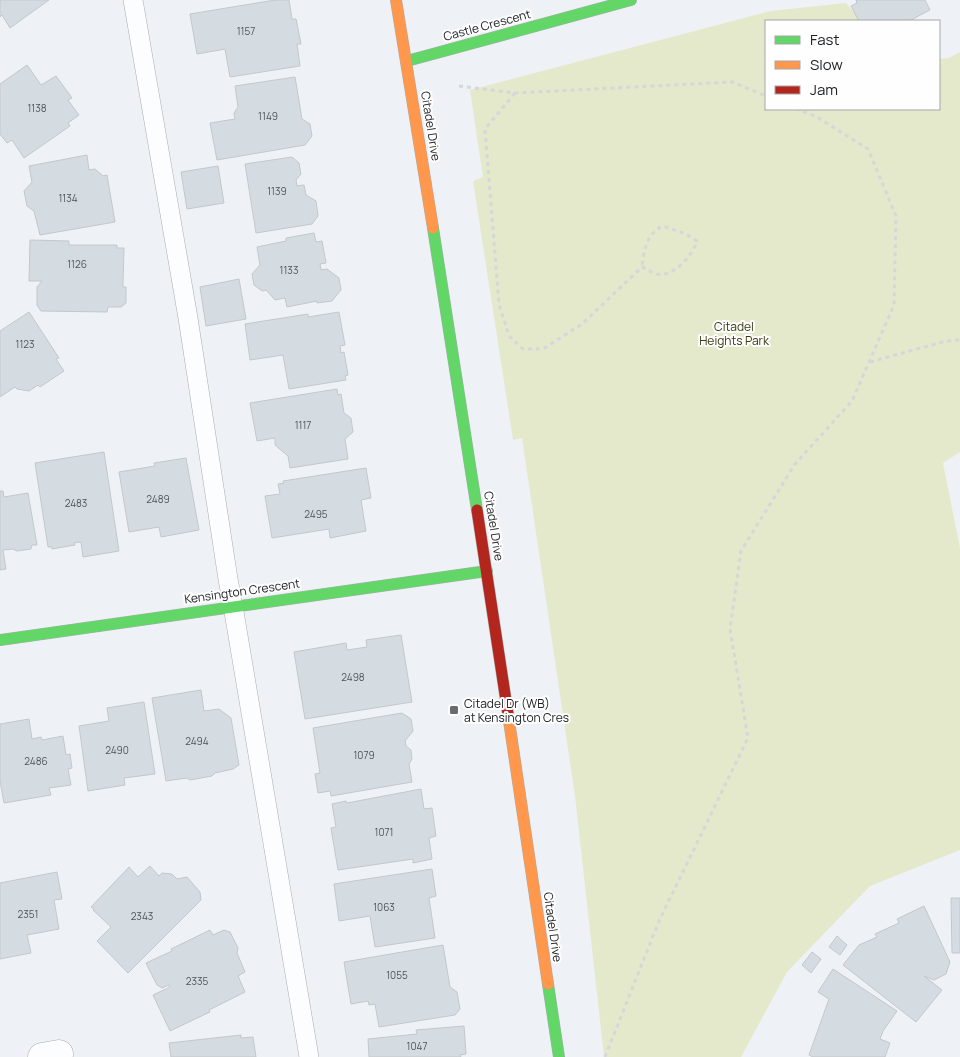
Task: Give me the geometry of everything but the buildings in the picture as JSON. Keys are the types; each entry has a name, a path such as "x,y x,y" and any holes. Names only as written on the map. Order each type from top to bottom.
{"street":[{"name":"Citadel Drive","path":"396,0 487,571 558,1057"},
{"name":"Castle Crescent","path":"407,61 631,0"},
{"name":"Kensington Crescent","path":"0,640 487,571"}],"lane":[{"path":"133,0 188,318 228,579 308,1057"}],"path":[{"path":"459,86 515,93 732,82 765,96"},
{"path":"515,93 485,129 499,304 509,336 523,349 543,349 582,324 642,267 645,246 654,230 664,226 686,234 697,241 694,250 675,271 658,275 642,267"},
{"path":"605,1057 659,921 748,738 730,629 741,551 795,464 852,402 894,305 896,216 868,148 817,117 799,110"},
{"path":"869,362 946,341 960,340"}],"green space":[{"name":"Citadel Heights Park","path":"846,3 860,20 765,20 765,110 940,110 940,59 949,58 960,52 960,452 943,463 960,548 960,850 870,886 787,972 741,1057 604,1057 575,796 522,438 513,440 473,181 483,177 470,90 771,11"}],"traffic: fast":[{"path":"407,61 631,0"},
{"path":"433,228 477,510"},
{"path":"0,640 487,571"},
{"path":"548,984 559,1057"}],"traffic: slow":[{"path":"396,0 433,228"},
{"path":"508,714 548,984"}],"traffic: jam":[{"path":"477,510 508,714"}],"place":[{"name":"Citadel Dr (WB) at Kensington Cres","path":"454,710"}]}
